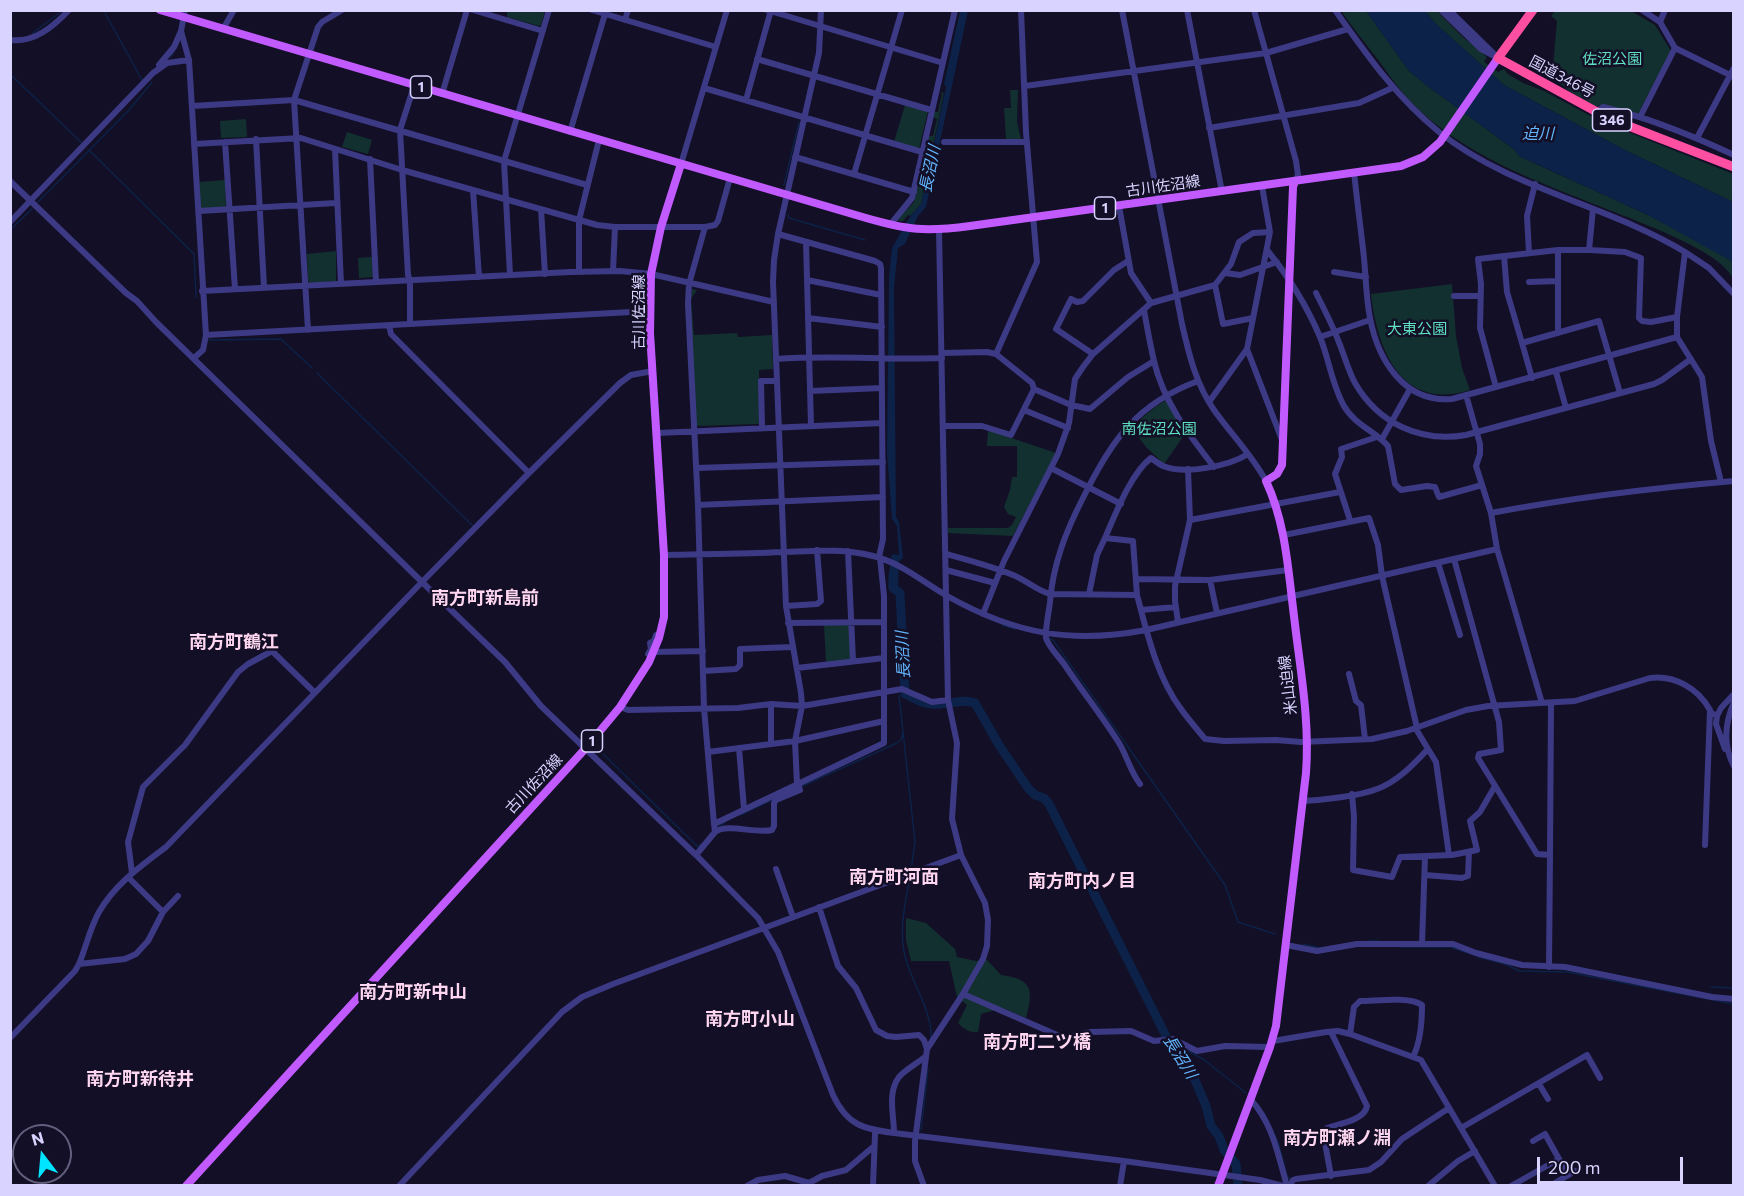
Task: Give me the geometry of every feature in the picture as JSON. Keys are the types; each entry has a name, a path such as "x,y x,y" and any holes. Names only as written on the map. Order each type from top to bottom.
{"highway":[{"path":"1497,60 1533,10"},
{"name":"国道346号","path":"1497,60 1596,112 1734,167"}],"main road":[{"name":"古川佐沼線","path":"160,10 184,14 223,29 308,55 913,230 939,230 1159,201 1390,168 1416,161 1431,152 1446,135 1497,60"},
{"name":"古川佐沼線","path":"186,1185 585,749 620,707 654,652 662,625 665,603 650,311 651,274 661,227 681,164"},
{"path":"1266,481 1280,471 1288,280 1295,181"},
{"name":"米山迫線","path":"1218,1185 1272,1044 1279,1014 1303,801 1307,741 1305,703 1284,535 1276,503 1266,481"}],"street":[{"path":"10,40 27,41 34,38 69,10"},
{"path":"223,29 234,10"},
{"path":"308,330 294,100 320,25 342,10"},
{"path":"442,94 467,10"},
{"path":"473,10 543,32"},
{"path":"502,19 505,10"},
{"path":"510,275 504,161 549,10"},
{"path":"592,10 716,47"},
{"path":"625,20 628,10"},
{"path":"681,164 727,10"},
{"path":"799,785 795,741 802,706 788,623 782,552 774,260 814,76 821,10"},
{"path":"854,174 902,10"},
{"path":"890,225 909,204 914,192 955,10"},
{"path":"996,354 1036,262 1027,142 1021,10"},
{"path":"1122,10 1187,348 1198,381 1209,402 1266,481"},
{"path":"1187,10 1221,192"},
{"path":"1254,10 1298,167 1295,181"},
{"path":"1335,10 1392,88 1412,109 1446,135 1494,166 1648,231 1703,263 1734,294"},
{"path":"1441,10 1481,49 1497,60"},
{"path":"1449,10 1497,60"},
{"path":"1642,10 1660,22 1675,48 1732,76"},
{"path":"1660,22 1665,10"},
{"path":"746,100 769,11 943,63"},
{"path":"10,222 153,73 174,47 181,31 184,14"},
{"path":"570,132 604,14"},
{"path":"1025,86 1266,53 1348,29"},
{"path":"181,31 189,60 206,335 203,350 194,358"},
{"path":"1640,117 1675,48"},
{"path":"757,59 931,110"},
{"path":"153,73 167,63 189,60"},
{"path":"1697,138 1732,76 1734,68"},
{"path":"410,324 410,280 400,130 414,86"},
{"path":"704,88 922,152"},
{"path":"1209,128 1359,103 1392,88"},
{"path":"192,106 294,100 587,185"},
{"path":"1596,112 1603,108 1640,117 1734,154"},
{"path":"194,144 296,137 506,200 579,220 615,227 705,227 717,223 730,178"},
{"path":"256,139 264,287"},
{"path":"579,272 579,220 599,140"},
{"path":"225,142 235,289"},
{"path":"945,142 1027,142"},
{"path":"335,148 341,284"},
{"path":"795,157 914,192"},
{"path":"370,159 376,282"},
{"path":"1354,172 1370,320 1388,366 1397,379 1423,396 1441,399 1466,395 1677,337"},
{"path":"10,181 505,662 541,706 751,910 765,928 778,952 837,1104 856,1124 873,1130 894,1133 1289,1184 1369,1170 1402,1139 1449,1108"},
{"path":"1529,253 1527,216 1534,184"},
{"path":"1209,402 1247,349 1270,232 1263,186"},
{"path":"473,190 479,277"},
{"path":"198,211 336,203"},
{"path":"1119,206 1131,273 1151,303"},
{"path":"541,209 544,274"},
{"path":"1589,250 1593,209"},
{"path":"613,271 615,227"},
{"path":"705,227 689,284 704,708 715,828"},
{"path":"894,1133 891,1099 893,1089 900,1075 927,1053 963,994 985,952 988,929 985,903 961,855 952,819 957,743 949,702 939,230"},
{"path":"983,614 1000,570 1051,468 1068,428 1075,379 1083,367 1094,354 1151,303 1215,285 1226,273 1239,242 1253,233 1270,232"},
{"path":"696,855 715,828 744,809 799,785 884,742 884,622 881,558 883,545 882,388 884,359 880,264 778,234"},
{"path":"806,242 811,425"},
{"path":"1267,250 1303,303 1320,337 1343,405 1351,415 1388,446 1395,484 1400,490 1435,487 1439,497 1482,485"},
{"path":"1558,250 1558,333"},
{"path":"1496,387 1480,328 1481,276 1478,259 1558,250 1625,252 1637,255 1642,261 1640,318 1646,322 1677,317"},
{"path":"1685,252 1677,317 1677,337 1703,380 1711,441 1721,482"},
{"path":"1504,256 1508,297 1514,309 1532,378"},
{"path":"1094,354 1056,329 1071,299 1077,302 1083,301 1114,270 1128,261"},
{"path":"1226,273 1240,275 1277,262"},
{"path":"202,291 613,271 651,274 774,302"},
{"path":"1334,272 1366,277"},
{"path":"807,280 881,295"},
{"path":"1529,282 1558,281"},
{"path":"1215,285 1223,324 1253,318"},
{"path":"1316,293 1361,393 1377,412 1391,422 1412,432 1430,436 1454,436 1477,432 1620,393 1662,380 1691,359"},
{"path":"1454,296 1480,296"},
{"path":"1144,310 1154,361 1166,396 1185,429 1214,467"},
{"path":"206,335 650,311"},
{"path":"808,318 882,327"},
{"path":"1320,337 1370,320"},
{"path":"1522,343 1599,321 1620,393"},
{"path":"389,325 391,334 529,473"},
{"path":"1247,349 1282,440"},
{"path":"776,358 900,360 987,352 996,354 1034,385 1011,435 982,426 944,426"},
{"path":"1034,389 1071,405 1090,409 1094,408 1120,383 1154,361"},
{"path":"10,1038 67,981 79,964 99,913 116,888 166,847 314,692 620,383 631,375 653,371"},
{"path":"1556,372 1566,408"},
{"path":"762,427 761,381 777,381"},
{"path":"1140,784 1131,771 1121,746 1046,639 1050,594 1061,546 1103,458 1117,438 1136,419 1166,396 1198,381"},
{"path":"810,391 882,388"},
{"path":"1350,520 1335,474 1342,457 1341,448 1379,438 1410,389"},
{"path":"1466,395 1481,450 1476,466 1491,513 1497,549 1542,703"},
{"path":"1024,410 1068,428"},
{"path":"658,433 882,423"},
{"path":"1089,594 1097,555 1133,480 1148,460 1151,458 1166,467 1188,469 1214,467 1238,460 1248,453"},
{"path":"696,468 883,462"},
{"path":"1051,468 1121,504"},
{"path":"1178,622 1177,579 1190,520 1188,469"},
{"path":"1491,513 1610,494 1734,481"},
{"path":"1190,520 1340,492"},
{"path":"698,505 883,497"},
{"path":"1284,535 1350,520 1367,517 1370,519 1416,728 1436,762 1449,855"},
{"path":"1105,538 1133,541 1137,595 1156,660 1180,708 1205,739 1224,741 1365,739 1416,728 1466,710 1579,700 1650,678 1662,677 1680,682 1698,695 1706,702 1710,712 1706,845"},
{"path":"664,555 848,551 881,558 901,567 946,596 1013,626 1047,633 1088,637 1146,630 1497,549"},
{"path":"786,606 817,604 820,601 817,550"},
{"path":"848,551 854,661"},
{"path":"946,554 1000,570 1050,594 1137,595"},
{"path":"1454,559 1496,706 1501,750 1479,754 1479,758 1524,829 1537,854 1550,855"},
{"path":"1438,563 1460,635"},
{"path":"946,570 995,583"},
{"path":"1136,579 1210,580 1288,570"},
{"path":"1210,580 1217,613"},
{"path":"633,688 651,650 650,643 655,639 665,603"},
{"path":"1141,610 1176,607"},
{"path":"788,623 884,622"},
{"path":"703,671 736,669 740,665 740,649 792,646"},
{"path":"163,912 130,875 128,842 143,787 185,745 238,672 248,664 272,651 314,692"},
{"path":"654,652 703,651"},
{"path":"797,668 884,657"},
{"path":"1349,674 1356,701 1361,705 1365,739"},
{"path":"620,707 628,710 738,708 771,704 802,706 904,690 923,700 949,702"},
{"path":"1733,765 1716,724 1721,708 1734,694"},
{"path":"1733,765 1726,733 1729,714 1734,702"},
{"path":"771,704 771,744"},
{"path":"1549,967 1551,704"},
{"path":"1710,712 1717,716"},
{"path":"708,752 795,741 884,721"},
{"path":"739,748 744,809"},
{"path":"1303,801 1377,789 1397,778 1416,763 1428,748"},
{"path":"715,828 761,832 772,830 774,803 799,785"},
{"path":"1352,794 1353,870 1392,877 1400,856 1425,857 1477,850 1470,821 1480,812 1495,786"},
{"path":"1425,875 1462,878 1468,876 1469,852"},
{"path":"399,1185 570,1004 622,981 961,855"},
{"path":"1422,944 1425,857"},
{"path":"776,869 793,917"},
{"path":"79,964 125,959 136,954 148,941 163,912 178,896"},
{"path":"819,908 838,966 856,988 876,1030 896,1037 919,1035 924,1040 927,1053 915,1161 924,1185"},
{"path":"1287,943 1317,951 1358,944 1453,944 1512,963 1565,967 1632,982 1734,999"},
{"path":"963,994 1064,1038 1091,1032 1131,1031 1154,1041 1168,1039 1178,1041 1197,1051 1225,1046 1272,1044 1331,1032 1350,1034 1421,1060 1495,1185"},
{"path":"1350,1034 1354,1007 1360,1001 1418,1002 1422,1005 1422,1013 1413,1058"},
{"path":"1331,1032 1367,1106 1361,1116 1327,1128 1323,1132 1331,1176"},
{"path":"1461,1128 1587,1055 1600,1078"},
{"path":"1539,1084 1548,1099"},
{"path":"1251,1100 1261,1112 1273,1135 1289,1184"},
{"path":"873,1185 875,1134"},
{"path":"1533,1141 1545,1134 1568,1175"},
{"path":"747,1185 758,1180 785,1176 809,1183 826,1175 846,1170 873,1147"},
{"path":"1428,1185 1458,1161 1475,1151"},
{"path":"1511,1185 1559,1159"},
{"path":"1120,1185 1124,1161"},
{"path":"1550,1185 1575,1171"}],"green space":[{"path":"507,11 545,11 539,26 507,17"},
{"path":"1341,11 1366,11 1409,71 1515,150 1519,156 1708,246 1733,262 1733,279 1726,268 1695,247 1655,228 1526,177 1453,137 1410,101"},
{"path":"1425,11 1437,11 1487,57 1484,62 1498,72 1504,69 1523,83 1544,91 1598,120 1733,174 1733,202 1623,149 1504,85 1436,24"},
{"name":"佐沼公園","path":"1555,11 1631,11 1655,25 1671,51 1638,114 1633,117 1599,105 1597,107 1572,93 1552,77 1557,21 1551,16"},
{"path":"1010,90 1018,90 1017,122 1021,139 1006,140 1004,108 1011,108"},
{"path":"939,92 944,93 921,204 910,216 908,215 903,221 898,221 914,202 923,163 926,163 928,154 925,153 929,150 932,141 928,140 929,136 933,136 937,119 933,117 934,112 938,112 942,94"},
{"path":"905,105 928,111 919,149 894,142"},
{"path":"246,119 247,137 221,138 220,121"},
{"path":"347,132 372,140 368,154 342,147"},
{"path":"225,180 226,206 224,209 200,208 199,182"},
{"path":"336,251 336,281 310,283 307,254"},
{"path":"372,257 373,277 359,278 358,258"},
{"name":"大東公園","path":"1452,284 1456,336 1462,368 1470,390 1446,394 1426,392 1410,384 1397,371 1387,354 1379,335 1371,294"},
{"path":"692,289 697,290 691,299 694,335 737,333 738,337 772,335 773,369 759,370 760,423 758,424 696,426 690,304"},
{"name":"南佐沼公園","path":"1166,400 1185,434 1164,464 1146,447 1131,427"},
{"path":"988,430 1056,453 1013,536 948,533 948,528 1008,528 1016,517 1008,514 1004,507 1012,477 1017,477 1017,446 987,446"},
{"path":"850,624 851,660 826,663 824,625"},
{"path":"906,918 926,923 955,949 957,957 976,961 987,960 1001,975 1019,979 1025,983 1030,993 1026,1018 1003,1008 981,1014 978,1032 962,1027 958,1023 967,1005 957,997 949,961 911,961 906,940"}],"water":[{"path":"960,11 968,11 926,207 918,216 905,244 898,248 894,288 896,517 899,522 903,558 899,561 898,586 890,587 889,573 892,554 899,555 897,526 892,519 887,453 889,277 892,248 911,215 921,204"},
{"name":"迫川","path":"1366,11 1425,11 1436,24 1504,85 1623,149 1733,202 1733,262 1648,215 1519,156 1515,150 1409,71"}],"waterway":[{"path":"33,33 63,10"},
{"path":"105,13 142,80"},
{"path":"171,57 179,42"},
{"path":"10,74 82,143"},
{"path":"38,202 129,110 152,82"},
{"path":"784,185 799,122"},
{"path":"89,150 194,254 196,297"},
{"path":"10,230 32,209"},
{"path":"788,215 789,218 865,240"},
{"path":"209,340 281,339 312,368"},
{"path":"317,373 472,525"},
{"name":"長沼川","path":"893,575 893,588 900,593 905,694 928,704 965,701 975,703 999,745 1028,788 1049,804 1169,1042 1195,1080 1206,1106 1211,1126 1219,1136 1224,1150 1236,1164 1238,1186"},
{"path":"1002,625 1015,629"},
{"path":"1048,638 1053,640 1225,885 1238,922 1275,934"},
{"path":"899,695 915,842 911,870"},
{"path":"800,787 895,744 901,740 903,732"},
{"path":"603,754 698,847 701,844"},
{"path":"740,815 774,799"},
{"path":"717,828 725,822"},
{"path":"910,877 903,918 904,950 929,1019 931,1039"},
{"path":"1369,941 1379,941"},
{"path":"1303,944 1320,948"},
{"path":"1399,947 1450,947 1474,955"},
{"path":"1478,957 1505,964 1519,971 1567,972 1734,1004"},
{"path":"1711,987 1734,988"},
{"path":"1170,1042 1203,1059 1246,1093"},
{"path":"921,1130 928,1069"},
{"path":"1264,1113 1278,1142 1287,1176 1291,1180"}],"district":[{"name":"南方町新島前","path":"485,598"},
{"name":"南方町鶴江","path":"234,642"},
{"name":"南方町河面","path":"894,877"},
{"name":"南方町内ノ目","path":"1082,881"},
{"name":"南方町新中山","path":"413,992"},
{"name":"南方町小山","path":"750,1019"},
{"name":"南方町二ツ橋","path":"1037,1042"},
{"name":"南方町新待井","path":"140,1079"},
{"name":"南方町瀬ノ淵","path":"1337,1138"}]}
